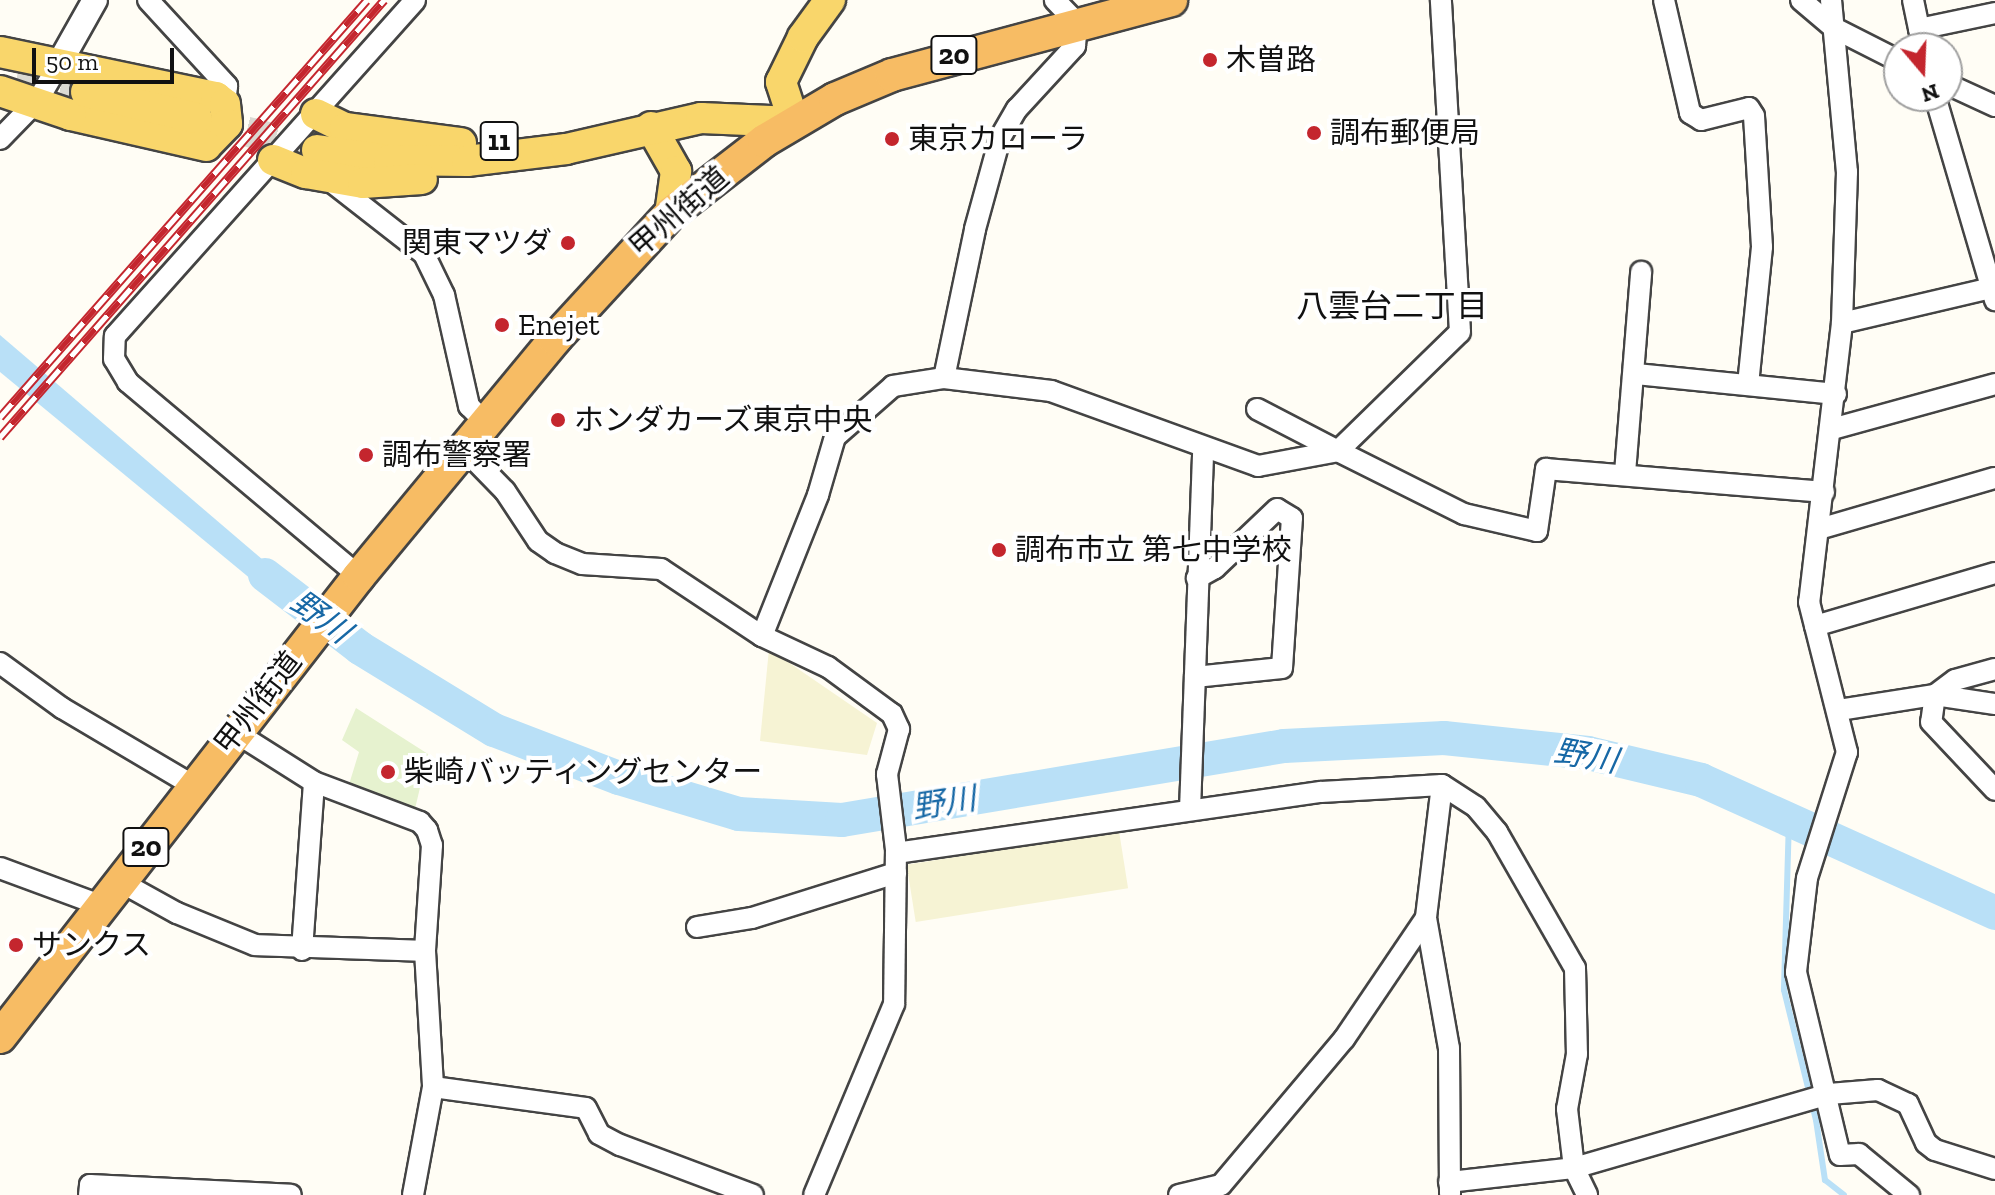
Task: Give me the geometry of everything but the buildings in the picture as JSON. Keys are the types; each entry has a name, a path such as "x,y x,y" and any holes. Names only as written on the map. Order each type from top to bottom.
{"highway":[{"name":"20","path":"794,122 835,99 944,58 1171,0"},
{"name":"甲州街道","path":"0,1037 301,648 485,422 670,214 764,141 794,122"}],"main road":[{"path":"794,122 781,82 803,37 830,0"},
{"path":"60,62 174,85 225,104 227,124 206,146 62,101 4,73 60,62"},
{"path":"62,101 197,118"},
{"name":"11","path":"316,114 345,128 461,143 548,134 648,107 665,124"},
{"name":"11","path":"322,163 467,161 552,152 665,124 794,122"},
{"path":"665,124 676,171 670,214"},
{"path":"273,160 322,163"}],"street":[{"path":"0,139 62,101 60,62 95,0"},
{"path":"148,0 227,86 225,104"},
{"path":"352,585 128,382 114,359 115,336 415,0"},
{"path":"944,378 975,229 1000,138 1017,109 1075,46 1077,23 1055,0"},
{"path":"762,636 818,495 835,437 893,386 944,378 1051,391 1258,466 1338,451 1460,332 1441,0"},
{"path":"1664,0 1690,113 1701,120 1749,108 1754,116 1762,247 1748,384"},
{"path":"1801,0 1834,28 1883,53"},
{"path":"1831,0 1847,172 1842,323 1832,429 1809,602 1839,710 1847,752 1809,871 1796,972 1829,1094 1840,1155 1859,1154 1909,1195"},
{"path":"1913,0 1920,32"},
{"path":"1941,32 1995,13"},
{"path":"1963,91 1995,106"},
{"path":"1842,323 1994,291 1940,112"},
{"path":"322,163 424,254 444,295 469,406 485,422"},
{"path":"1625,473 1636,374 1641,272"},
{"path":"1636,374 1836,394"},
{"path":"1832,429 1995,384"},
{"path":"1257,409 1464,514 1537,531 1546,469 1625,473 1824,492"},
{"path":"463,448 505,491 538,541 555,553 582,564 661,569 762,636 828,667 892,714 899,729 887,774 896,858 894,1004 814,1195"},
{"path":"1190,806 1203,448"},
{"path":"1819,529 1995,478"},
{"path":"1195,677 1282,668 1292,518 1277,509 1215,568 1197,578"},
{"path":"1815,626 1995,573"},
{"path":"0,663 62,708 194,786"},
{"path":"1995,669 1955,680 1935,695 1931,722 1995,790"},
{"path":"1839,710 1935,695 1995,704"},
{"path":"235,732 314,782 420,822 427,830 432,845 425,951 433,1087 413,1195"},
{"path":"302,950 314,782"},
{"path":"1442,785 1426,918 1449,1048 1450,1188 1574,1168 1829,1094 1878,1090 1899,1095 1935,1150 1995,1169"},
{"path":"697,927 752,918 896,858 1190,806 1321,792 1442,785 1476,807 1497,832 1575,968 1577,1054 1567,1109 1574,1168 1587,1195"},
{"path":"0,868 110,893 177,913 255,945 302,950 425,951"},
{"path":"1179,1195 1221,1185 1344,1039 1426,918"},
{"path":"433,1087 586,1108 599,1134 620,1145 753,1195"},
{"path":"89,1195 90,1185 291,1195"}],"shaded area":[{"path":"769,649 877,723 867,755 760,741"},
{"path":"1119,831 1128,888 916,922 907,865"}],"green space":[{"name":"柴崎バッティングセンター","path":"356,708 428,754 414,813 347,791 359,752 342,740"}],"water":[{"path":"0,335 305,596 291,612 0,372"}],"waterway":[{"name":"野川","path":"265,575 360,648 494,730 619,778 739,814 842,820 1284,746 1444,738 1588,753 1701,780 1995,913"},
{"path":"1789,819 1784,990 1816,1120 1825,1180 1844,1195"}],"tunnel":[{"path":"17,76 86,92"},
{"path":"203,120 317,150"}],"railway":[{"path":"0,417 367,0"},
{"path":"0,437 384,0"}],"place":[{"name":"木曽路","path":"1210,60"},
{"name":"調布郵便局","path":"1314,133"},
{"name":"東京カローラ","path":"892,139"},
{"name":"関東マツダ","path":"568,243"},
{"name":"Enejet","path":"502,325"},
{"name":"ホンダカーズ東京中央","path":"558,420"},
{"name":"調布警察署","path":"366,455"},
{"name":"調布市立 第七中学校","path":"999,550"},
{"name":"柴崎バッティングセンター","path":"388,772"},
{"name":"サンクス","path":"16,945"}],"district":[{"name":"八雲台二丁目","path":"1392,306"}]}
